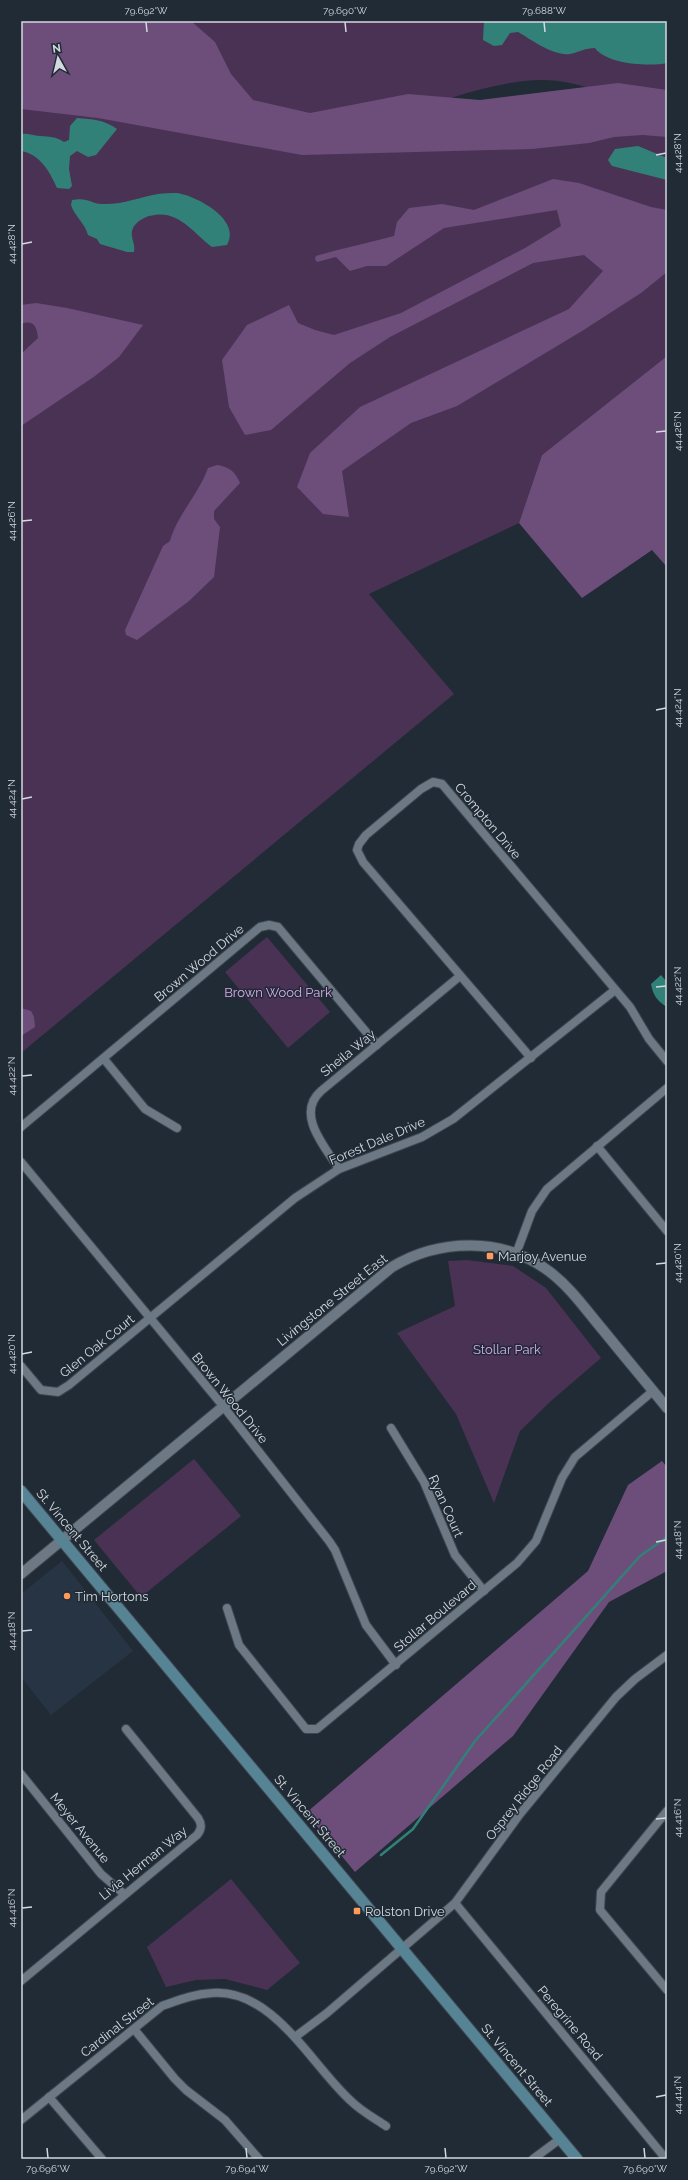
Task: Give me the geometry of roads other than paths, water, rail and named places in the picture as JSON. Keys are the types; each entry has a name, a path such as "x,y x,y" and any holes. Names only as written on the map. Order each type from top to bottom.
{"main road":[{"name":"St. Vincent Street","path":"21,1491 577,2159"}],"street":[{"name":"Crompton Drive","path":"531,1058 363,862 357,850 358,844 366,835 422,789 433,782 442,784 630,1007 649,1039 667,1061"},
{"name":"Brown Wood Drive","path":"21,1127 260,927 269,925 278,927 377,1044"},
{"name":"Sheila Way","path":"338,1169 310,1118 312,1101 321,1091 460,976"},
{"name":"Forest Dale Drive","path":"150,1318 295,1198 338,1169 422,1137 468,1109 615,990"},
{"path":"104,1059 145,1109 177,1128"},
{"path":"516,1254 538,1201 554,1183 667,1088"},
{"path":"597,1146 667,1231"},
{"name":"Brown Wood Drive","path":"21,1162 223,1406 329,1541 335,1550 366,1625 396,1665"},
{"name":"Livingstone Street East","path":"21,1574 392,1267 405,1259 428,1250 455,1246 481,1246 516,1254 538,1264 567,1287 667,1408"},
{"name":"Glen Oak Court","path":"21,1366 41,1390 58,1392 69,1385 150,1318"},
{"name":"Stollar Boulevard","path":"226,1608 239,1645 306,1729 317,1729 396,1665 517,1563 536,1541 562,1478 575,1457 653,1391"},
{"name":"Ryan Court","path":"391,1428 424,1482 455,1555 484,1591"},
{"name":"Osprey Ridge Road","path":"401,1948 455,1903 520,1814 616,1697 635,1679 667,1656"},
{"name":"Livia Herman Way","path":"21,1981 197,1835 201,1826 199,1819 126,1729"},
{"name":"Meyer Avenue","path":"21,1774 101,1874 124,1894"},
{"path":"667,1811 601,1892 600,1910 667,1990"},
{"name":"Peregrine Road","path":"455,1903 666,2159"},
{"path":"294,2037 327,2013 401,1948"},
{"name":"Cardinal Street","path":"21,2120 162,2006 185,1997 213,1993 240,1997 265,2009 294,2037 351,2101 386,2126"},
{"path":"134,2028 175,2079 186,2090 225,2120 259,2159"},
{"path":"49,2097 102,2159"},
{"path":"533,2159 560,2138"}],"waterway":[{"path":"381,1855 413,1829 475,1741 640,1556 667,1537"}],"place":[{"name":"Marjoy Avenue","path":"490,1256"},
{"name":"Tim Hortons","path":"67,1596"},
{"name":"Rolston Drive","path":"357,1911"}],"park label":[{"name":"Brown Wood Park","path":"278,992"},
{"name":"Stollar Park","path":"507,1349"}]}
